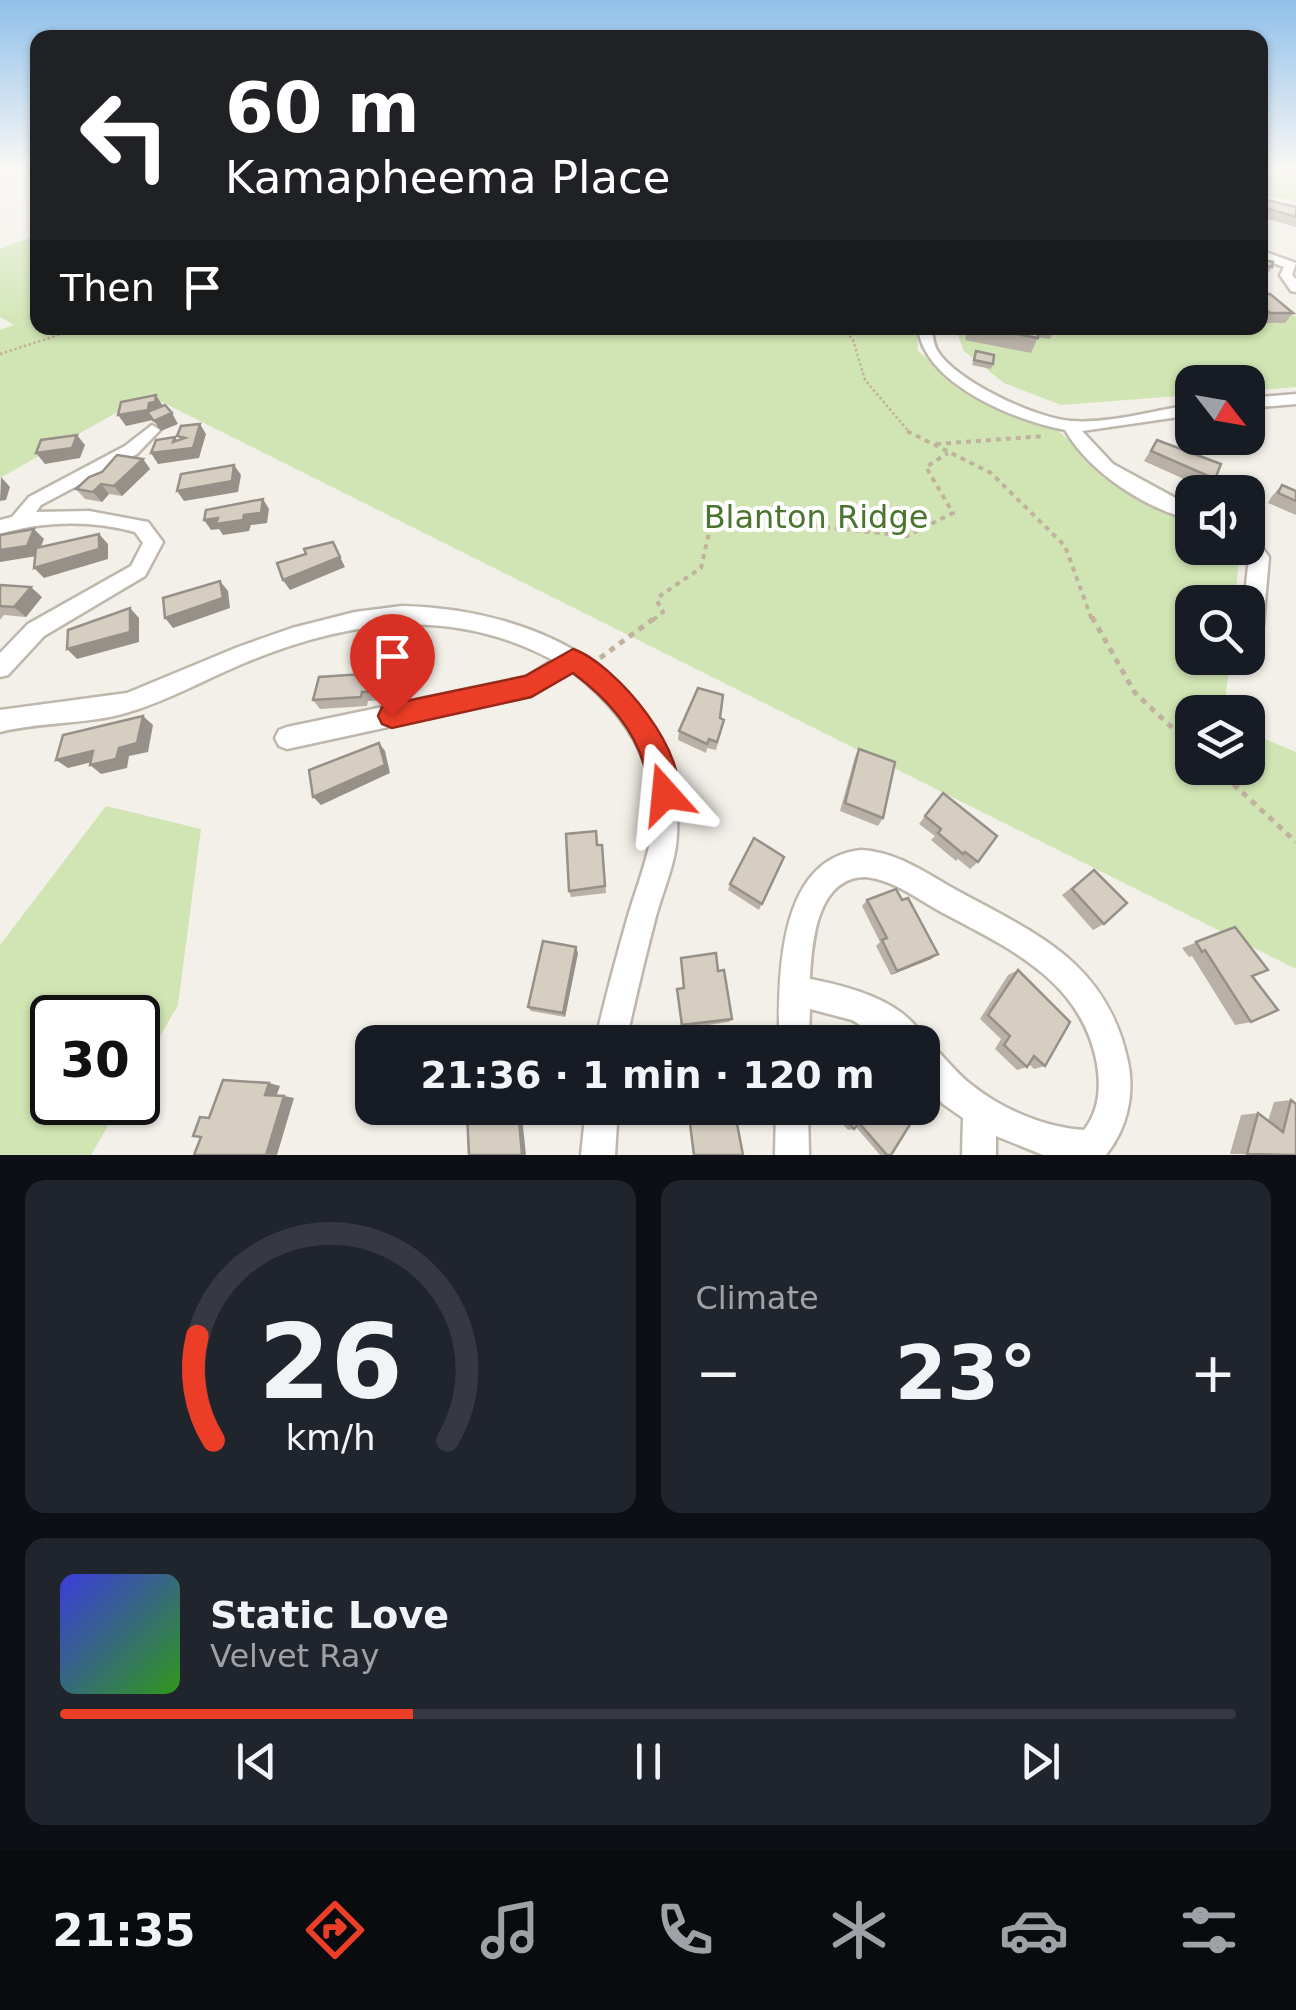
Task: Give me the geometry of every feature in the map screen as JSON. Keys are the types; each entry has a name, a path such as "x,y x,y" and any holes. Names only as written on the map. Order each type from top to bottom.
{"street":[{"path":"1268,257 1293,266 1286,275 1296,288"},
{"path":"927,335 930,351 972,386 1009,406 1072,430 1098,459 1175,505"},
{"path":"1265,402 1296,399"},
{"path":"1072,430 1175,413"},
{"path":"10,524 35,501 131,450 152,430"},
{"path":"0,668 36,630 138,570 153,542 147,531 133,524 53,518 10,524"},
{"path":"0,722 28,714 69,714 124,704 245,654 374,616 428,616 495,624 542,642 610,685 657,758 665,794 666,817 657,872 625,976 615,1025"},
{"path":"287,738 531,686 580,664"},
{"path":"795,1025 802,933 812,900 832,873 858,863 892,870 1037,948 1078,983 1105,1029 1116,1090 1108,1125 1091,1146 1075,1148 979,1108 940,1077"},
{"path":"796,991 854,1003 890,1025"},
{"path":"979,1108 979,1155"},
{"path":"598,1155 601,1125"},
{"path":"792,1125 792,1155"}],"path":[{"path":"0,354 58,335"},
{"path":"848,335 866,380 910,435 991,473 1065,546 1096,628 1135,692 1175,730"},
{"path":"931,445 1072,430"},
{"path":"580,664 664,612 657,601 662,592 686,581 701,568 710,528 731,517 907,536 953,513 926,466 948,453"},
{"path":"1234,785 1296,842"}],"green space":[{"name":"Blanton Ridge","path":"30,238 30,335 917,335 918,351 970,394 1055,428 1081,451 1175,512 1175,565 1238,565 1237,585 1175,585 1175,675 1228,675 1226,695 1175,695 1175,785 1265,785 1265,739 1296,752 1296,969 148,395 0,478 0,330 14,325 0,317 0,249"},
{"path":"1268,297 1296,317 1296,387 1265,390 1265,365 1175,365 1175,396 1061,405 1004,383 964,351 958,335 1268,335"},
{"path":"106,806 201,829 178,1005 160,1036 160,995 30,995 30,1125 108,1125 91,1155 0,1155 0,945"}],"building":[{"path":"1268,294 1293,313 1270,313"},
{"path":"976,351 994,355 993,364 974,360"},
{"path":"156,395 148,410 118,415 121,402"},
{"path":"165,405 172,413 154,421 147,412"},
{"path":"200,424 193,448 151,453 156,440 175,437 173,442 185,438 177,436 181,426"},
{"path":"77,435 72,448 36,453 41,440"},
{"path":"1157,440 1175,447 1175,455 1197,455 1221,464 1217,475 1206,475 1151,451"},
{"path":"117,455 143,459 114,486 101,484 93,492 76,489 102,472"},
{"path":"234,465 232,481 177,491 181,474"},
{"path":"1282,485 1296,491 1296,501 1278,493"},
{"path":"263,499 261,513 244,515 243,520 216,524 218,518 204,520 206,510"},
{"path":"34,529 27,546 0,550 0,535"},
{"path":"99,534 99,549 34,568 36,548"},
{"path":"333,542 340,557 283,580 277,563 306,554 304,549"},
{"path":"220,581 223,598 165,618 163,598"},
{"path":"0,585 31,587 14,607 0,606"},
{"path":"130,608 130,632 67,649 68,630"},
{"path":"391,672 387,691 313,700 319,677"},
{"path":"698,688 723,695 720,718 724,720 717,742 709,739 707,744 679,731"},
{"path":"143,716 137,743 119,748 116,759 90,765 93,751 56,760 63,735"},
{"path":"379,743 385,765 313,797 309,770"},
{"path":"859,749 895,762 883,818 845,803"},
{"path":"943,793 997,836 978,862 938,833 941,829 925,816"},
{"path":"596,831 597,845 602,845 605,886 569,891 566,834"},
{"path":"754,838 784,857 762,904 730,884"},
{"path":"1094,870 1127,903 1104,924 1072,889"},
{"path":"896,889 902,900 908,898 938,954 897,971 882,940 887,938 867,900"},
{"path":"1235,927 1268,970 1252,976 1278,1010 1251,1022 1196,942"},
{"path":"543,941 576,947 563,1013 528,1007"},
{"path":"716,953 718,971 724,970 732,1019 682,1025 677,989 684,988 681,958"},
{"path":"1018,970 1070,1022 1045,1066 1034,1056 1027,1067 1004,1045 1010,1036 988,1015"},
{"path":"223,1080 269,1083 265,1095 284,1096 266,1155 194,1155 201,1137 193,1136 200,1117 209,1118"},
{"path":"1291,1100 1296,1104 1296,1155 1247,1154 1258,1113 1283,1132"},
{"path":"468,1125 519,1125 522,1155 469,1155"},
{"path":"690,1125 737,1125 743,1155 694,1155"},
{"path":"861,1125 910,1125 891,1155"}],"route":[{"path":"392,716 531,686 573,659 610,685 628,708 657,758 665,794"}]}
